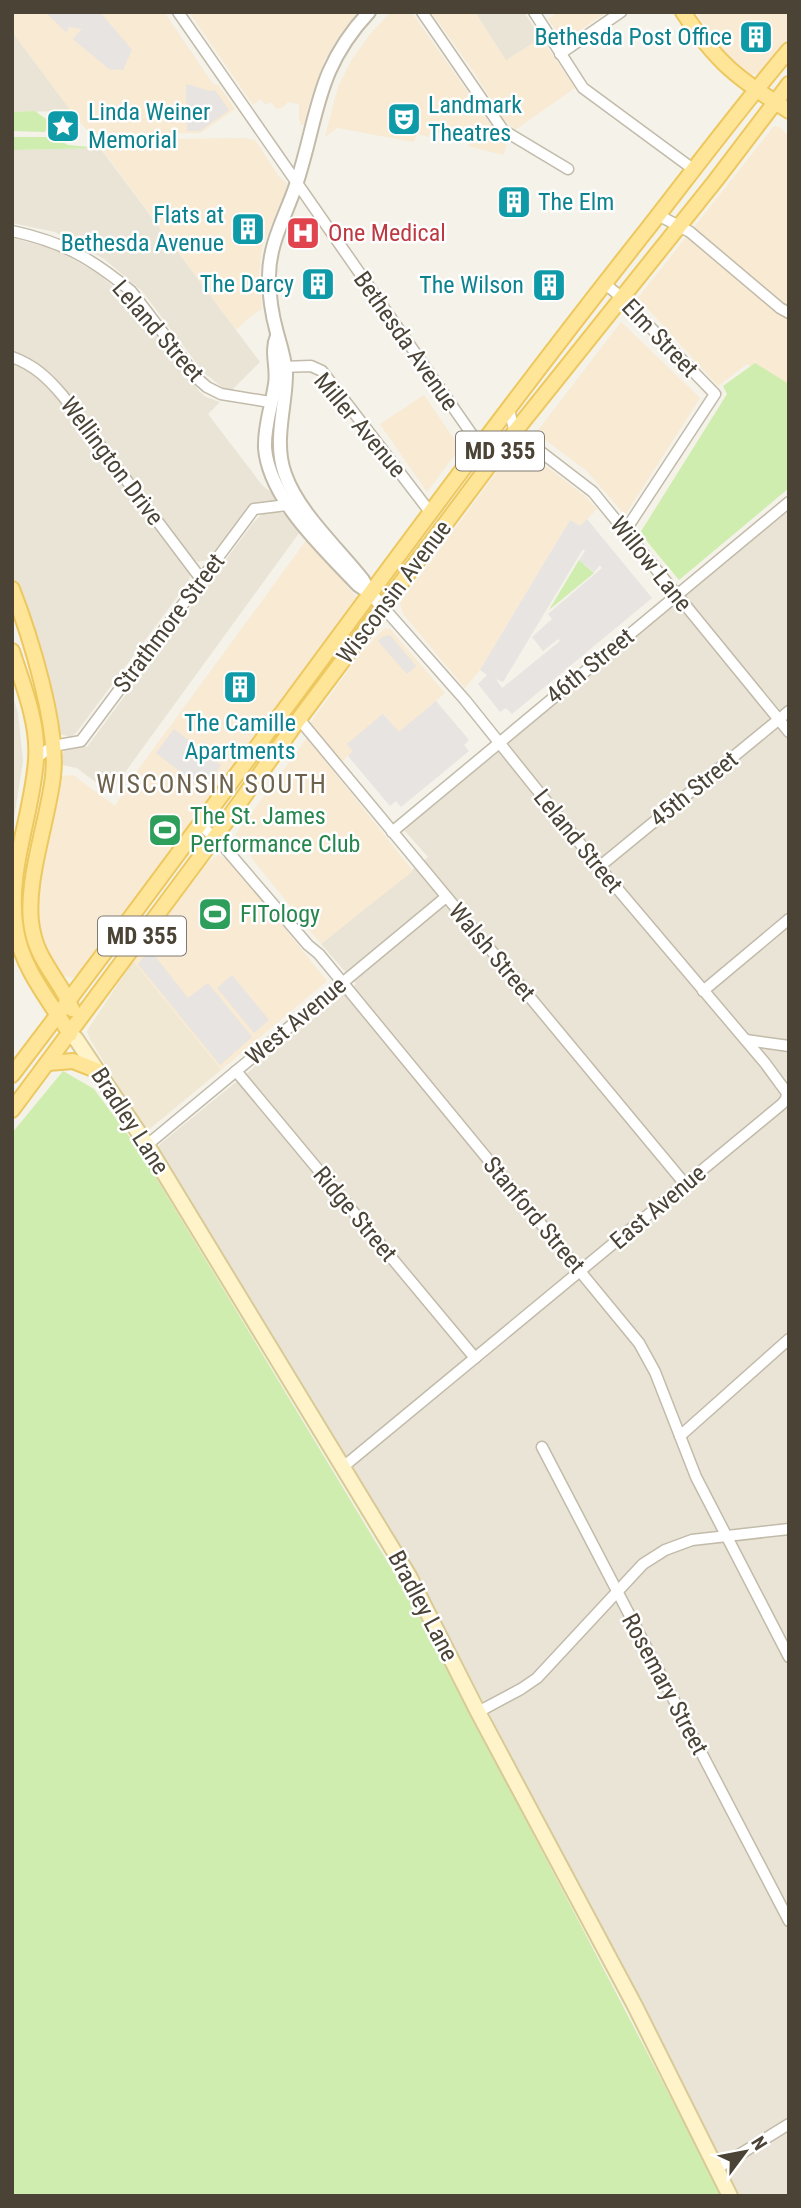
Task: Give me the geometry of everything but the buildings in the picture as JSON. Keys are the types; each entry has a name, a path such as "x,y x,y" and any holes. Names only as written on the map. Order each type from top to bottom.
{"main road":[{"path":"683,12 719,61 756,91 789,111"},
{"name":"Wisconsin Avenue","path":"12,1075 201,825 508,407 789,50"},
{"name":"Wisconsin Avenue","path":"12,1110 74,1032 299,719 493,460 789,84"},
{"path":"12,589 41,684 53,746 54,773 33,879 30,913 32,933 39,954 69,1002 74,1032"},
{"path":"12,651 32,718 36,758 15,874 13,912 16,932 30,973 58,1015 74,1032"},
{"path":"32,718 43,738 53,746"},
{"name":"Bradley Lane","path":"74,1032 96,1070 147,1145 408,1576 635,2006 730,2196"},
{"path":"48,1063 73,1061 96,1070"}],"street":[{"name":"Bethesda Avenue","path":"178,12 480,446 493,460"},
{"path":"369,12 340,48 323,83 297,182 270,257 269,291 277,336 273,346 280,367 279,450 285,474 292,490 363,580 370,593"},
{"path":"422,12 503,130 568,169"},
{"path":"534,12 583,88 693,169"},
{"path":"560,54 621,12"},
{"path":"658,215 680,225 789,313"},
{"name":"Leland Street","path":"12,231 47,239 72,250 120,282 131,291 207,387 221,394 270,402"},
{"name":"Elm Street","path":"604,283 621,297 715,394 625,531"},
{"name":"Wellington Drive","path":"12,356 28,363 45,376 63,396 201,579"},
{"name":"Miller Avenue","path":"280,367 311,366 322,371 430,512"},
{"path":"280,367 270,402 265,450 270,474 287,505 358,585 383,607"},
{"path":"508,407 515,432"},
{"name":"Willow Lane","path":"515,432 587,486 789,732"},
{"path":"278,490 292,490"},
{"name":"46th Street","path":"392,832 789,502"},
{"name":"Strathmore Street","path":"36,758 53,746 81,741 254,509 287,505"},
{"name":"Leland Street","path":"383,607 465,701 599,867 746,1040"},
{"name":"45th Street","path":"599,867 789,711"},
{"name":"Walsh Street","path":"299,719 684,1184"},
{"name":"Stanford Street","path":"201,825 215,837 319,954 643,1349 696,1477 789,1657"},
{"name":"West Avenue","path":"147,1145 446,897"},
{"path":"703,991 789,919"},
{"path":"746,1040 789,1046"},
{"name":"East Avenue","path":"343,1468 786,1099 784,1087 746,1040"},
{"name":"Ridge Street","path":"236,1071 475,1358"},
{"path":"680,1436 789,1339"},
{"name":"Rosemary Street","path":"542,1447 789,1921"},
{"path":"478,1712 537,1678 643,1564 664,1550 692,1540 789,1529"},
{"path":"716,2169 789,2124"}],"shaded area":[{"path":"12,12 164,12 213,84 218,85 235,109 201,133 91,134 12,32"},
{"path":"45,12 100,12 132,50 123,70 109,69 73,39 82,29 69,27 66,32"},
{"path":"189,12 358,12 324,61 304,125 301,125 299,104 288,102 282,108 276,109 271,102 265,105 261,99 253,105"},
{"path":"391,12 411,12 507,144 503,155 468,146 470,139 430,131 429,137 417,134 414,142 337,128 325,137 338,87 351,61 371,33"},
{"path":"431,12 475,12 506,60 541,38 575,88 515,130 502,118 474,72"},
{"path":"475,12 524,12 541,38 506,61"},
{"path":"558,12 607,12 567,39 560,36 548,19"},
{"path":"696,12 789,12 789,37 758,73 750,75 721,49"},
{"path":"12,32 60,96 72,111 12,112"},
{"path":"186,84 215,90 229,110 200,131 187,131"},
{"path":"774,126 780,127 789,137 789,388 747,364 718,386 638,298"},
{"path":"95,140 255,140 280,178 287,183 262,247 259,273 262,309 236,330"},
{"path":"100,148 260,362 231,391 203,372 142,291 104,259 55,232 12,223 12,150"},
{"path":"12,238 55,249 99,274 117,290 164,344 199,391 220,402 208,414 278,503 250,506 207,560 198,562 192,558 93,424 53,375 36,362 12,351"},
{"path":"621,322 700,398 625,515 587,471 536,433"},
{"path":"12,362 24,367 47,384 190,574 189,581 76,733 70,737 60,734 56,728 12,571"},
{"path":"424,395 460,448 427,492 380,424"},
{"path":"516,446 585,496 597,509 580,526 570,520 480,670 465,688 403,614 400,603"},
{"path":"789,507 789,2196 740,2196 415,1571 158,1148 356,984 321,944 428,857 404,830"},
{"path":"274,511 289,515 302,529 110,793 77,768 61,765 64,751 83,745 87,747 253,523 263,513"},
{"path":"587,519 652,598 512,714 506,708 500,712 478,684 487,675 480,670 570,520 580,526","holes":["583,549 585,551 579,560 594,572 600,565 602,568 548,614 552,619 532,637 543,651 558,639 560,641 502,688 496,679 503,682"]},
{"path":"308,538 356,597 87,963 73,978 63,976 53,966 41,939 37,903 60,776 73,775 115,806 135,774"},
{"path":"385,628 390,629 445,693 399,733 384,714 348,744 354,751 342,761 313,729 311,722 361,653"},
{"path":"390,635 416,666 407,674 378,641"},
{"path":"12,693 18,713 23,761 12,831"},
{"path":"436,701 469,740 464,745 469,751 401,807 396,801 390,806 348,756 353,751 347,744 383,714 399,732"},
{"path":"174,729 221,765 203,789 156,753"},
{"path":"307,738 413,871 321,944 235,835"},
{"path":"218,855 228,860 241,874 327,981 221,1070 133,961 206,864"},
{"path":"150,950 188,998 208,983 252,1037 220,1065 138,964"},
{"path":"133,961 221,1070 146,1132 87,1031"},
{"path":"232,975 269,1020 254,1033 217,988"}],"green space":[{"path":"35,111 50,122 45,132 12,131 12,112"},
{"path":"12,137 52,137 68,145 100,148 12,150"},
{"path":"755,363 789,384 789,488 679,580 640,533 727,394 723,386"},
{"path":"579,560 594,573 549,610"},
{"path":"63,1071 94,1089 140,1151 413,1604 722,2196 12,2196 12,1133"}],"place":[{"name":"Bethesda Post Office","path":"756,37"},
{"name":"Landmark Theatres","path":"404,119"},
{"name":"Linda Weiner Memorial","path":"63,126"},
{"name":"The Elm","path":"514,202"},
{"name":"Flats at Bethesda Avenue","path":"248,229"},
{"name":"One Medical","path":"303,233"},
{"name":"The Darcy","path":"318,284"},
{"name":"The Wilson","path":"549,285"},
{"name":"The Camille Apartments","path":"240,687"},
{"name":"The St. James Performance Club","path":"165,830"},
{"name":"FITology","path":"215,914"}],"district":[{"name":"WISCONSIN SOUTH","path":"212,784"}]}
